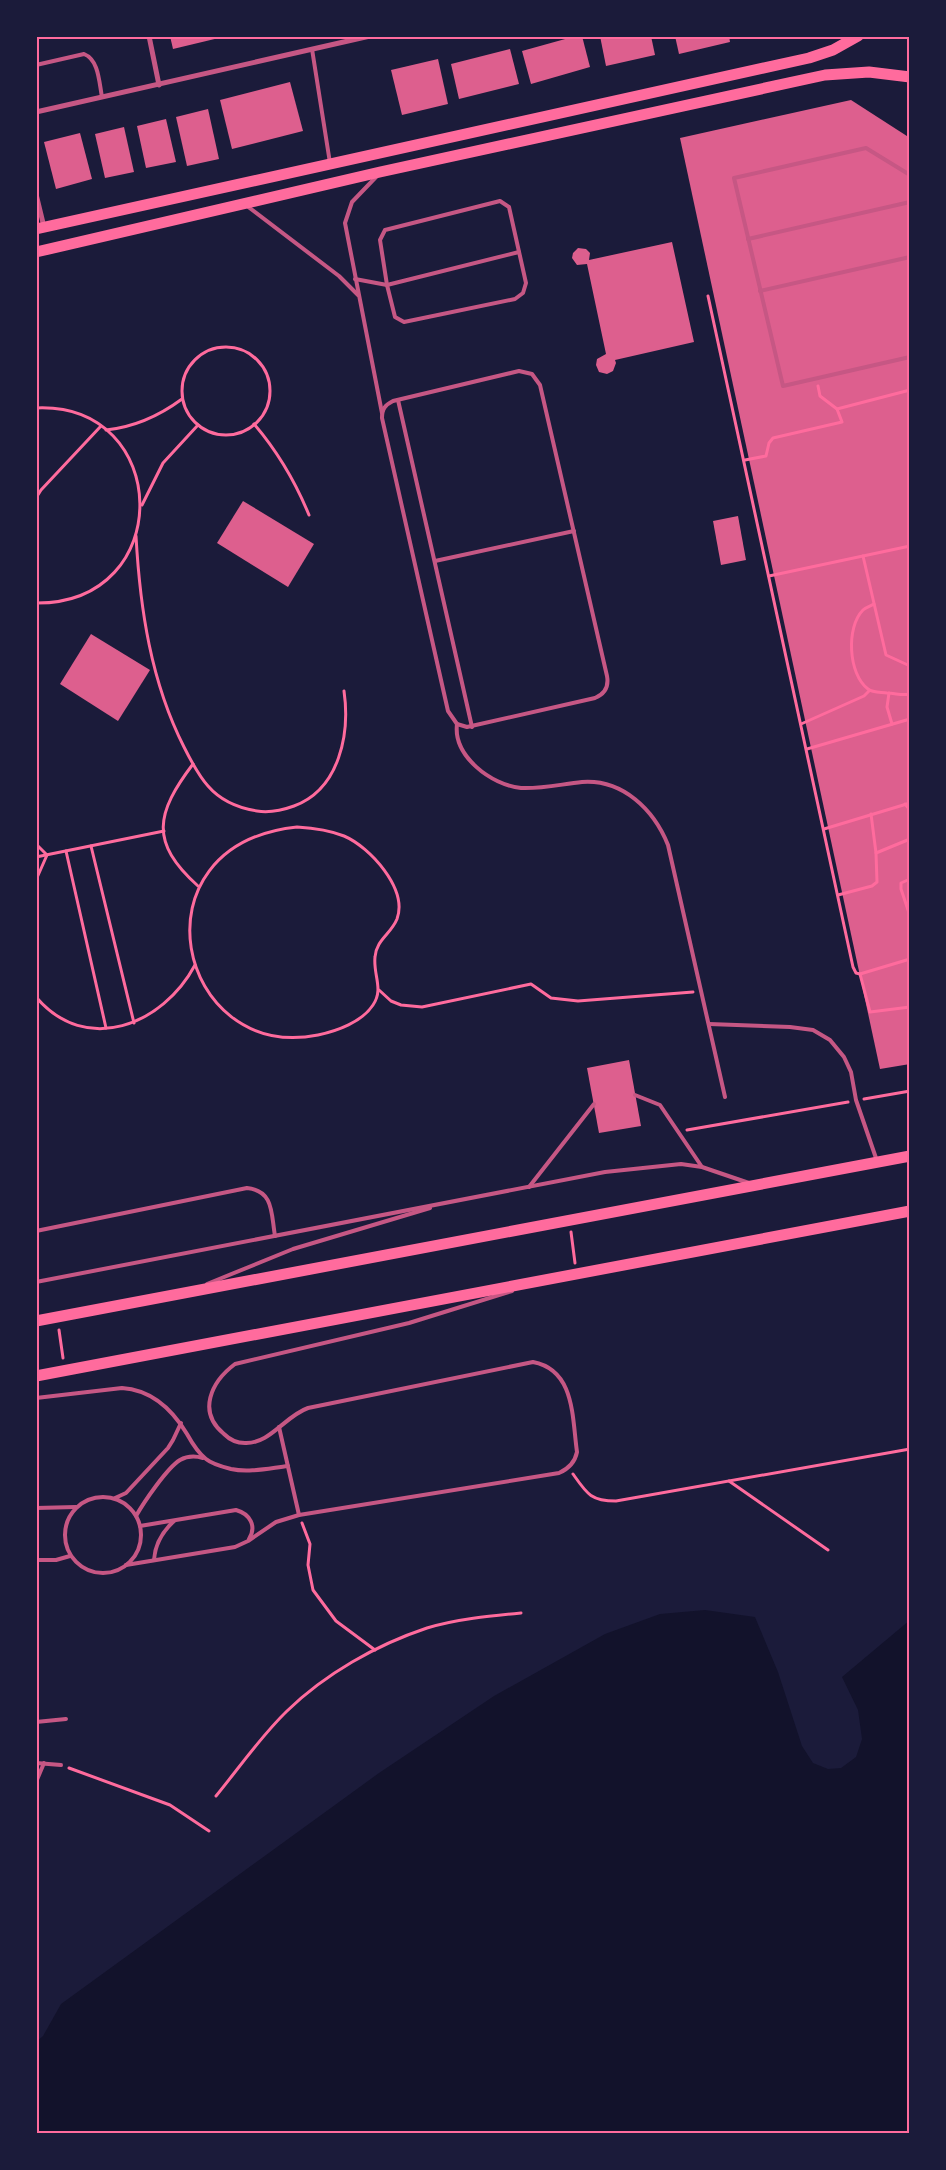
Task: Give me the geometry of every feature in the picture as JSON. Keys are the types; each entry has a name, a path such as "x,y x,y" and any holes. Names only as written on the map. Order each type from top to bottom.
{"main road":[{"path":"40,228 809,58 833,50 858,36"},
{"path":"36,252 380,172 825,75 869,72 910,77"},
{"path":"36,1321 910,1156"},
{"path":"36,1376 910,1211"}],"street":[{"path":"149,36 159,85"},
{"path":"36,112 370,36"},
{"path":"36,194 40,228"}],"lane":[{"path":"312,49 330,163"},
{"path":"36,65 84,54 90,56 94,62 102,97"},
{"path":"910,175 866,148 734,178 783,386 910,357"},
{"path":"380,172 352,202 345,224 382,418 448,711 457,724 456,733 459,745 467,757 484,772 503,783 533,788 584,782 603,784 621,790 637,800 650,812 661,828 668,845 726,1097"},
{"path":"500,201 508,207 526,283 523,294 515,299 404,322 395,317 387,285 380,240 385,230 500,201"},
{"path":"748,239 910,202"},
{"path":"244,204 338,276 358,294"},
{"path":"355,279 387,285 519,252"},
{"path":"760,291 910,256"},
{"path":"382,412 388,404 398,400 518,371 532,374 540,385 607,676 606,690 595,698 472,727 457,724"},
{"path":"398,400 472,727"},
{"path":"435,561 574,531"},
{"path":"709,1024 790,1027 813,1030 830,1040 844,1057 851,1072 856,1100 877,1162"},
{"path":"635,1094 660,1105 702,1167"},
{"path":"528,1186 594,1104"},
{"path":"36,1282 605,1172 681,1164 702,1167 754,1185"},
{"path":"36,1231 248,1188 259,1189 266,1195 270,1204 275,1236"},
{"path":"180,1294 293,1249 451,1202"},
{"path":"76,1507 65,1525 65,1541 70,1556 78,1565 89,1571 102,1574 115,1571 126,1565 235,1547 248,1541 276,1522 299,1515 559,1473 568,1468 577,1452 567,1389 561,1378 551,1368 533,1362 308,1408 295,1414 260,1439 244,1444 227,1438 219,1431 209,1414 208,1405 215,1385 224,1373 235,1364 409,1323 547,1280"},
{"path":"36,1398 122,1388 146,1392 164,1404 181,1423 205,1459"},
{"path":"36,1508 76,1507 94,1498 114,1498 126,1493 168,1448 181,1423"},
{"path":"279,1427 299,1515"},
{"path":"136,1516 145,1501 174,1464 189,1457 205,1459 237,1470 288,1466"},
{"path":"114,1498 123,1502 136,1516 140,1526 139,1548 126,1565"},
{"path":"140,1526 236,1510 244,1512 252,1522 252,1535 248,1541"},
{"path":"154,1560 157,1544 166,1528 174,1520"},
{"path":"36,1560 56,1560 70,1556"},
{"path":"36,1722 66,1719"},
{"path":"36,1763 61,1765"},
{"path":"36,1782 44,1763"}],"path":[{"path":"708,296 745,460 853,967 856,973 860,974 910,959"},
{"path":"220,347 240,349 257,360 263,368 269,387 266,407 254,424 237,433 226,434 207,430 198,425 188,413 182,399 183,379 187,370 197,358 210,350 220,347"},
{"path":"745,460 766,456 769,443 773,438 842,422 837,409 828,400 820,396 817,378"},
{"path":"837,409 910,390"},
{"path":"106,430 146,420 182,399"},
{"path":"36,408 61,408 75,412 106,430 121,446 132,464 139,486 141,508"},
{"path":"254,424 288,470 309,514"},
{"path":"36,598 37,603 66,601 92,590 114,572 131,549 136,536 141,508 154,477 163,463 198,425"},
{"path":"36,498 41,490 100,426"},
{"path":"136,536 140,594 150,654 176,731 193,764 207,785 216,794 237,807 262,812 274,812 300,804 322,787 337,763 342,749 346,720 344,690"},
{"path":"770,576 910,546"},
{"path":"863,556 886,655 910,666"},
{"path":"874,604 864,610 857,620 852,640 851,658 862,683 869,690 900,696 910,694"},
{"path":"801,724 864,696 869,690"},
{"path":"889,693 887,707 892,724"},
{"path":"807,749 910,719"},
{"path":"193,764 178,784 166,806 164,831 170,854 175,864 198,886"},
{"path":"824,829 910,803"},
{"path":"905,804 910,810"},
{"path":"838,895 872,886 877,882 876,853 871,814"},
{"path":"314,828 346,837 361,846 387,874 398,897 397,918 391,929 381,940 375,956 379,990 377,998 368,1011 341,1028 310,1037 277,1036 247,1025 221,1006 210,994 195,965 191,950 189,926 198,886 208,872 233,849 263,834 280,829 314,828"},
{"path":"36,857 164,831"},
{"path":"876,853 910,840"},
{"path":"36,844 47,855"},
{"path":"91,846 134,1022"},
{"path":"66,851 106,1028"},
{"path":"36,880 47,855"},
{"path":"910,879 901,883 900,889 910,916"},
{"path":"36,997 64,1020 92,1028 106,1028 147,1017 180,990 195,965"},
{"path":"860,974 870,1012 910,1007"},
{"path":"379,990 391,1000 401,1005 422,1008 531,984 551,998 578,1000 690,992 695,993 698,997"},
{"path":"679,1131 910,1091"},
{"path":"570,1221 577,1274"},
{"path":"57,1317 64,1370"},
{"path":"568,1468 588,1494 600,1501 616,1501 910,1449"},
{"path":"728,1481 828,1550"},
{"path":"299,1515 310,1544 308,1565 313,1590 336,1621 375,1650"},
{"path":"216,1796 286,1712 326,1677 375,1650 427,1628 476,1617 521,1613"},
{"path":"61,1765 170,1805 209,1831"}],"shaded area":[{"path":"705,1610 755,1617 778,1672 802,1746 813,1763 828,1769 841,1768 856,1757 862,1739 858,1710 842,1677 910,1620 910,2134 36,2134 36,2042 43,2036 61,2004 379,1773 494,1696 605,1634 660,1614"}],"building":[{"path":"170,36 223,36 223,37 173,49"},
{"path":"582,36 590,67 531,84 522,51"},
{"path":"600,36 651,36 655,55 606,66"},
{"path":"675,36 729,36 730,42 679,54"},
{"path":"510,49 519,84 459,99 451,64"},
{"path":"438,59 448,104 402,115 391,70"},
{"path":"290,82 303,131 232,149 220,100"},
{"path":"851,100 910,138 910,1064 880,1069 680,138"},
{"path":"208,109 219,159 187,166 176,117"},
{"path":"166,119 176,162 146,168 137,126"},
{"path":"124,127 134,172 105,178 95,134"},
{"path":"80,133 92,179 56,189 44,142"},
{"path":"672,242 694,342 615,360 616,363 613,371 607,374 599,372 596,365 597,359 606,354 587,264 577,265 572,258 573,253 578,248 586,249 590,253 589,260"},
{"path":"243,501 314,544 288,587 217,543"},
{"path":"738,516 746,560 721,565 713,521"},
{"path":"91,634 150,670 118,721 60,684"},
{"path":"629,1060 641,1126 599,1133 587,1068"}]}
